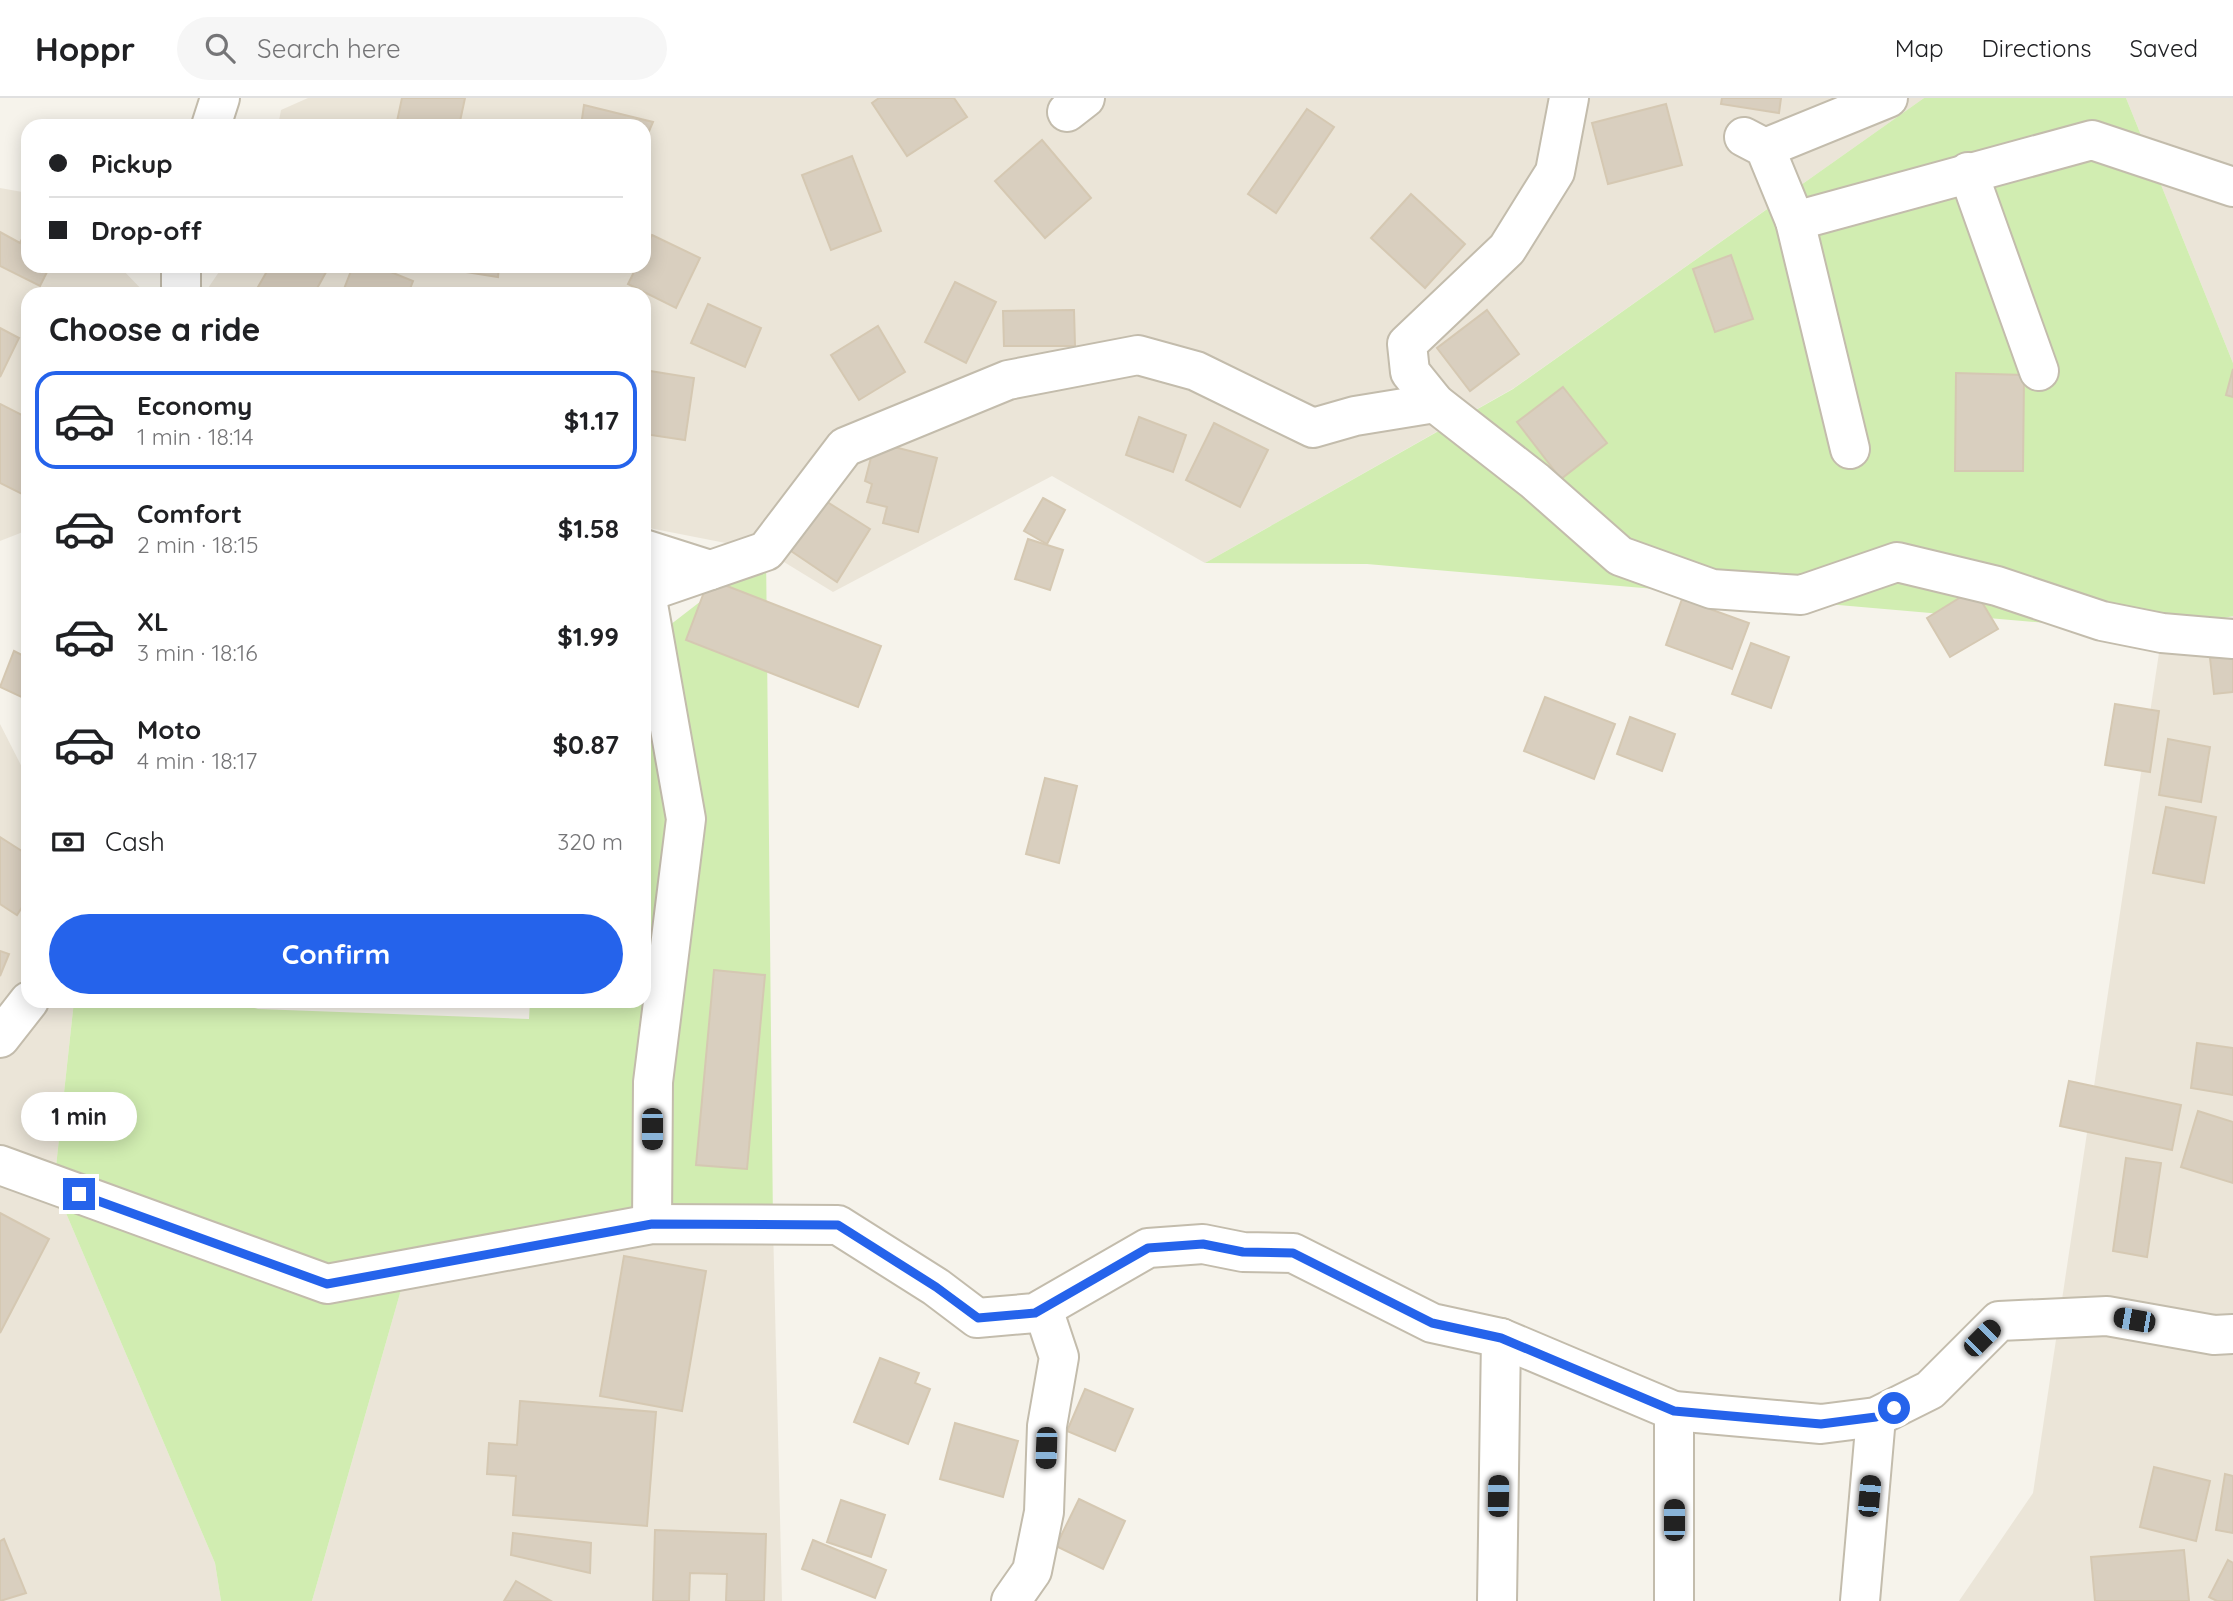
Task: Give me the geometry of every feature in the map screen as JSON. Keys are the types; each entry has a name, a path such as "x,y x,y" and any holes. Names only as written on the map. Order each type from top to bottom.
{"street":[{"path":"213,119 220,98"},
{"path":"1569,98 1555,172 1507,249 1407,344 1410,372 1435,403 1535,481 1620,556 1712,589 1801,595 1896,562 1997,586 2102,621 2162,632 2233,639"},
{"path":"1850,449 1795,221 1754,143 1888,98"},
{"path":"1795,221 2092,140 2233,187"},
{"path":"1968,172 2039,371"},
{"path":"651,591 766,551 845,447 1007,380 1138,355 1196,371 1313,428 1355,416 1435,403"},
{"path":"651,551 710,570"},
{"path":"651,626 686,819 653,1082 652,1224"},
{"path":"0,1038 24,1008"},
{"path":"0,1165 327,1284 652,1224 838,1225 936,1287 978,1318 1035,1313 1148,1248 1203,1244 1243,1252 1293,1253 1432,1323 1501,1338 1674,1411 1821,1424 1876,1417 1930,1390 1999,1321 2108,1316 2214,1335 2233,1334"},
{"path":"1011,1601 1032,1571 1044,1512 1047,1426 1059,1357 1043,1309"},
{"path":"1497,1601 1501,1338"},
{"path":"1674,1411 1674,1601"},
{"path":"1860,1601 1876,1417"}],"shaded area":[{"path":"308,98 1924,98 1514,388 1205,563 1052,476 833,592 766,551 651,528 651,287 209,287 218,273 651,273 651,119 279,119 281,110"},
{"path":"2126,98 2233,98 2233,363"},
{"path":"0,188 21,192 21,273 126,273 139,287 21,287 21,533 0,541"},
{"path":"2233,616 2233,1601 1959,1601 2033,1493 2162,633"},
{"path":"0,724 21,765 21,1008 73,1008 54,1185 215,1563 221,1601 0,1601"},
{"path":"773,1225 782,1601 312,1601 407,1269"}],"green space":[{"path":"1924,98 2126,98 2233,363 2233,616 2162,633 1367,564 1205,563 1513,389"},
{"path":"766,551 773,1225 407,1269 312,1601 221,1601 215,1563 54,1185 73,1008 255,1008 529,1019 530,1008 651,1008 651,640"}],"building":[{"path":"402,98 465,98 460,119 398,119"},
{"path":"879,98 954,98 967,117 907,156 872,103"},
{"path":"1722,98 1781,98 1779,113 1721,104"},
{"path":"1666,104 1682,165 1608,184 1592,123"},
{"path":"584,105 641,119 582,119"},
{"path":"1307,109 1334,127 1276,213 1248,194"},
{"path":"1042,140 1091,198 1045,238 995,181"},
{"path":"852,156 881,231 831,250 802,175"},
{"path":"1411,194 1465,244 1425,288 1371,238"},
{"path":"0,232 20,243 21,241 21,273 46,273 40,286 0,266"},
{"path":"652,235 700,258 676,308 651,296 651,287 634,287 628,284 634,273 651,273"},
{"path":"1731,255 1753,319 1715,332 1693,269"},
{"path":"266,273 325,273 318,287 258,287"},
{"path":"350,273 393,273 413,281 411,287 345,287"},
{"path":"472,273 498,273 498,277"},
{"path":"955,282 996,302 966,363 925,342"},
{"path":"708,304 761,328 745,367 691,343"},
{"path":"1074,310 1075,346 1004,346 1003,311"},
{"path":"1487,310 1519,354 1470,391 1437,348"},
{"path":"878,326 905,372 859,400 831,355"},
{"path":"0,328 19,338 0,377"},
{"path":"2233,369 2233,397 2226,395"},
{"path":"651,371 694,378 685,440 651,435"},
{"path":"1956,373 2024,375 2023,471 1955,471"},
{"path":"1563,387 1607,443 1561,479 1517,422"},
{"path":"0,404 21,414 21,494 0,483"},
{"path":"1139,417 1186,435 1173,472 1126,455"},
{"path":"1214,423 1268,450 1240,507 1186,480"},
{"path":"875,442 937,458 918,532 883,523 887,507 867,502 872,484 865,481"},
{"path":"821,498 870,529 837,582 791,551"},
{"path":"1043,498 1065,510 1047,544 1024,531"},
{"path":"1028,539 1063,550 1050,590 1015,579"},
{"path":"709,579 881,646 858,707 686,640"},
{"path":"1974,589 1998,629 1950,657 1927,618"},
{"path":"1682,599 1749,623 1732,669 1666,645"},
{"path":"1751,643 1789,657 1771,708 1732,694"},
{"path":"14,651 21,654 21,697 0,687"},
{"path":"2233,656 2233,692 2214,694 2210,658"},
{"path":"1545,697 1615,724 1594,779 1524,751"},
{"path":"2115,704 2159,711 2150,772 2105,765"},
{"path":"1630,717 1675,734 1662,771 1617,754"},
{"path":"2168,739 2210,747 2201,802 2159,795"},
{"path":"1045,778 1077,786 1059,863 1026,854"},
{"path":"2166,807 2216,817 2204,883 2153,873"},
{"path":"0,837 21,850 21,909 17,915 0,904"},
{"path":"0,951 9,954 0,976"},
{"path":"714,970 765,975 747,1169 696,1165"},
{"path":"2197,1043 2233,1048 2233,1095 2191,1088"},
{"path":"2069,1081 2181,1105 2172,1150 2060,1126"},
{"path":"2198,1111 2233,1122 2233,1183 2181,1167"},
{"path":"2126,1158 2161,1163 2147,1257 2113,1251"},
{"path":"0,1213 49,1239 0,1333"},
{"path":"624,1256 706,1271 682,1411 600,1396"},
{"path":"880,1358 919,1373 915,1383 930,1389 908,1444 854,1422"},
{"path":"1085,1389 1133,1409 1115,1451 1067,1431"},
{"path":"520,1401 656,1412 647,1526 513,1515 516,1476 487,1474 489,1443 517,1445"},
{"path":"955,1423 1018,1441 1003,1497 940,1479"},
{"path":"2154,1467 2210,1481 2196,1541 2140,1527"},
{"path":"2225,1474 2233,1476 2233,1533 2216,1530"},
{"path":"1079,1499 1125,1521 1103,1569 1056,1546"},
{"path":"841,1500 885,1515 871,1557 827,1542"},
{"path":"655,1530 766,1534 764,1601 726,1601 727,1574 690,1573 689,1601 653,1601"},
{"path":"513,1533 591,1543 590,1573 511,1555"},
{"path":"4,1539 26,1593 0,1601 0,1541"},
{"path":"813,1540 886,1570 875,1598 802,1569"},
{"path":"2184,1550 2189,1601 2095,1601 2091,1557"},
{"path":"2228,1560 2233,1563 2233,1601 2217,1601 2209,1597"},
{"path":"516,1581 551,1601 504,1601"}],"route":[{"path":"79,1194 327,1284 652,1224 838,1225 936,1287 978,1318 1035,1313 1148,1248 1203,1244 1243,1252 1293,1253 1432,1323 1501,1338 1674,1411 1821,1424 1876,1417 1894,1408"}]}
